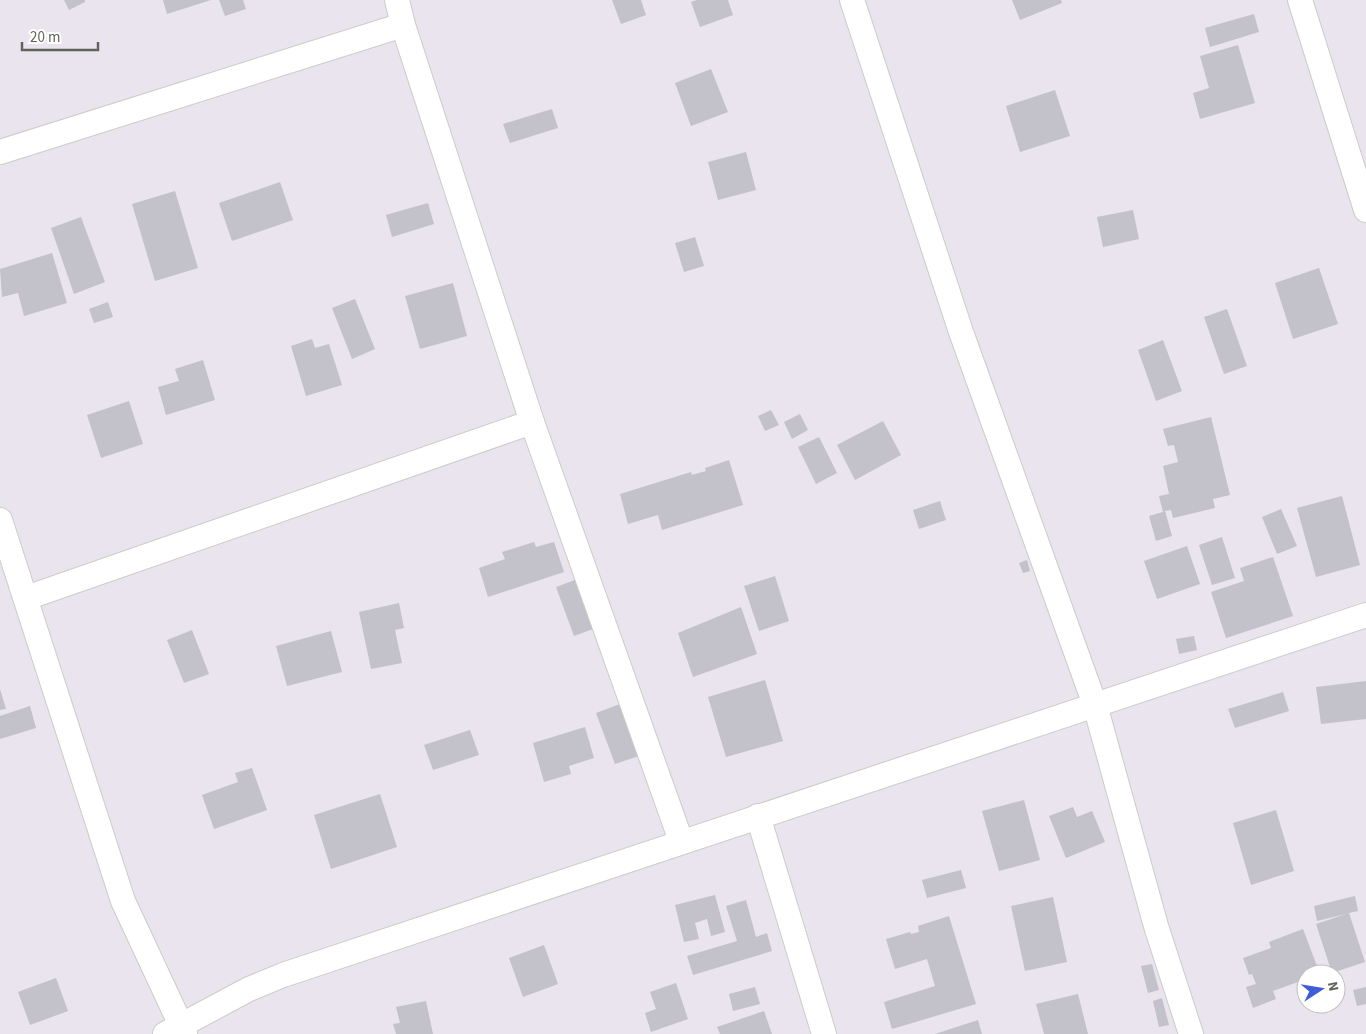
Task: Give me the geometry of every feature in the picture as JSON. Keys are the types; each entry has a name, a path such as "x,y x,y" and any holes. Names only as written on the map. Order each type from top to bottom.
{"street":[{"path":"397,0 403,25 532,422 680,842"},
{"path":"852,0 961,332 1095,704 1156,926 1191,1034"},
{"path":"1300,0 1366,210"},
{"path":"0,152 403,25"},
{"path":"26,598 532,422"},
{"path":"0,520 123,901 177,1031 249,989 283,975 1366,615"},
{"path":"758,816 824,1034"}],"building":[{"path":"64,0 85,0 85,2 69,10"},
{"path":"163,0 211,0 167,14"},
{"path":"219,0 243,0 246,9 225,16"},
{"path":"612,0 641,0 646,15 621,24"},
{"path":"697,0 728,0 733,15 700,27 691,2"},
{"path":"1012,0 1061,0 1062,3 1020,20"},
{"path":"1254,14 1259,32 1210,47 1205,28"},
{"path":"1238,45 1255,103 1200,119 1193,93 1209,88 1200,56"},
{"path":"711,69 728,112 691,126 675,83"},
{"path":"1055,90 1070,136 1020,152 1006,106"},
{"path":"552,109 558,128 510,143 503,124"},
{"path":"746,152 756,190 718,200 708,162"},
{"path":"280,182 293,220 232,241 219,203"},
{"path":"175,191 198,268 155,281 132,204"},
{"path":"428,203 434,224 392,237 386,215"},
{"path":"1133,210 1139,239 1103,247 1097,217"},
{"path":"81,217 105,282 74,294 51,228"},
{"path":"695,237 704,266 684,272 675,243"},
{"path":"52,253 67,303 24,316 18,293 2,297 0,269"},
{"path":"1319,268 1338,324 1293,339 1275,283"},
{"path":"453,283 467,336 420,349 405,296"},
{"path":"355,299 375,349 352,359 332,308"},
{"path":"108,302 113,317 94,323 89,309"},
{"path":"1227,309 1247,366 1224,374 1204,317"},
{"path":"312,339 315,348 329,344 342,385 306,396 291,346"},
{"path":"1163,340 1182,391 1156,401 1138,350"},
{"path":"203,360 215,400 166,415 158,387 179,381 175,369"},
{"path":"129,401 143,444 101,458 87,415"},
{"path":"771,410 779,425 765,431 758,416"},
{"path":"800,414 808,430 792,439 784,422"},
{"path":"1211,417 1230,495 1213,499 1215,508 1173,518 1171,510 1165,511 1172,536 1156,541 1149,516 1163,512 1159,496 1169,494 1163,466 1178,462 1174,445 1168,446 1163,429"},
{"path":"883,421 901,455 855,480 837,445"},
{"path":"819,437 837,473 816,484 798,447"},
{"path":"729,460 743,505 662,530 658,515 628,524 620,494 691,472 692,475 706,471 705,468"},
{"path":"1342,496 1360,565 1316,577 1297,508"},
{"path":"940,501 946,520 919,529 913,510"},
{"path":"1281,509 1297,546 1277,554 1262,517"},
{"path":"1222,537 1235,578 1212,585 1199,545"},
{"path":"534,542 536,547 554,542 564,572 488,597 479,568 505,559 502,552"},
{"path":"1187,546 1200,584 1157,599 1144,561"},
{"path":"1273,557 1293,616 1226,638 1211,592 1244,581 1240,568"},
{"path":"1027,560 1030,571 1023,573 1019,563"},
{"path":"775,576 789,621 759,631 744,586"},
{"path":"575,580 593,629 574,636 556,587"},
{"path":"399,603 404,628 395,630 402,663 371,669 359,612"},
{"path":"741,607 757,654 693,677 678,633"},
{"path":"192,630 209,674 184,683 167,640"},
{"path":"331,631 342,672 287,686 276,646"},
{"path":"1194,636 1197,650 1179,654 1176,639"},
{"path":"765,680 783,741 726,757 708,697"},
{"path":"1366,681 1366,719 1321,724 1316,687"},
{"path":"0,689 6,709 0,710"},
{"path":"1283,692 1289,711 1235,728 1228,709"},
{"path":"620,704 639,756 615,764 596,713"},
{"path":"30,706 36,728 0,739 0,716"},
{"path":"585,727 594,758 569,766 571,774 544,782 533,743"},
{"path":"470,730 479,755 433,770 424,745"},
{"path":"252,768 267,810 214,829 202,795 238,782 235,773"},
{"path":"380,794 397,847 331,869 314,815"},
{"path":"1024,800 1040,860 999,871 982,811"},
{"path":"1073,807 1077,817 1092,811 1105,842 1066,858 1049,816"},
{"path":"1276,810 1294,871 1251,885 1233,823"},
{"path":"961,870 966,888 927,898 922,880"},
{"path":"715,895 725,932 711,936 707,919 695,923 699,939 684,942 675,905"},
{"path":"1355,896 1358,911 1349,913 1365,962 1346,968 1346,964 1329,964 1316,924 1346,914 1317,921 1314,906"},
{"path":"1053,897 1067,962 1025,971 1011,906"},
{"path":"746,900 756,937 767,933 772,951 693,975 687,956 737,941 726,906"},
{"path":"949,916 976,1004 892,1029 884,1002 935,986 927,959 895,969 886,939 910,932 911,934 919,932 918,926"},
{"path":"1303,929 1316,964 1296,964 1296,983 1273,991 1276,999 1253,1008 1246,987 1256,984 1252,974 1249,975 1243,958 1271,948 1269,942"},
{"path":"544,945 558,984 523,997 509,958"},
{"path":"1152,964 1159,990 1148,993 1141,966"},
{"path":"56,978 68,1011 30,1025 18,992"},
{"path":"676,983 688,1019 651,1032 645,1013 656,1009 650,992"},
{"path":"755,987 760,1004 733,1011 729,994"},
{"path":"1366,987 1366,1004 1357,1006 1353,990"},
{"path":"1078,994 1088,1034 1044,1034 1036,1004"},
{"path":"1162,998 1169,1025 1159,1027 1153,1001"},
{"path":"426,1001 433,1034 396,1034 393,1024 400,1023 396,1007"},
{"path":"764,1011 772,1034 720,1034 717,1027"},
{"path":"978,1020 982,1034 935,1034"}]}
